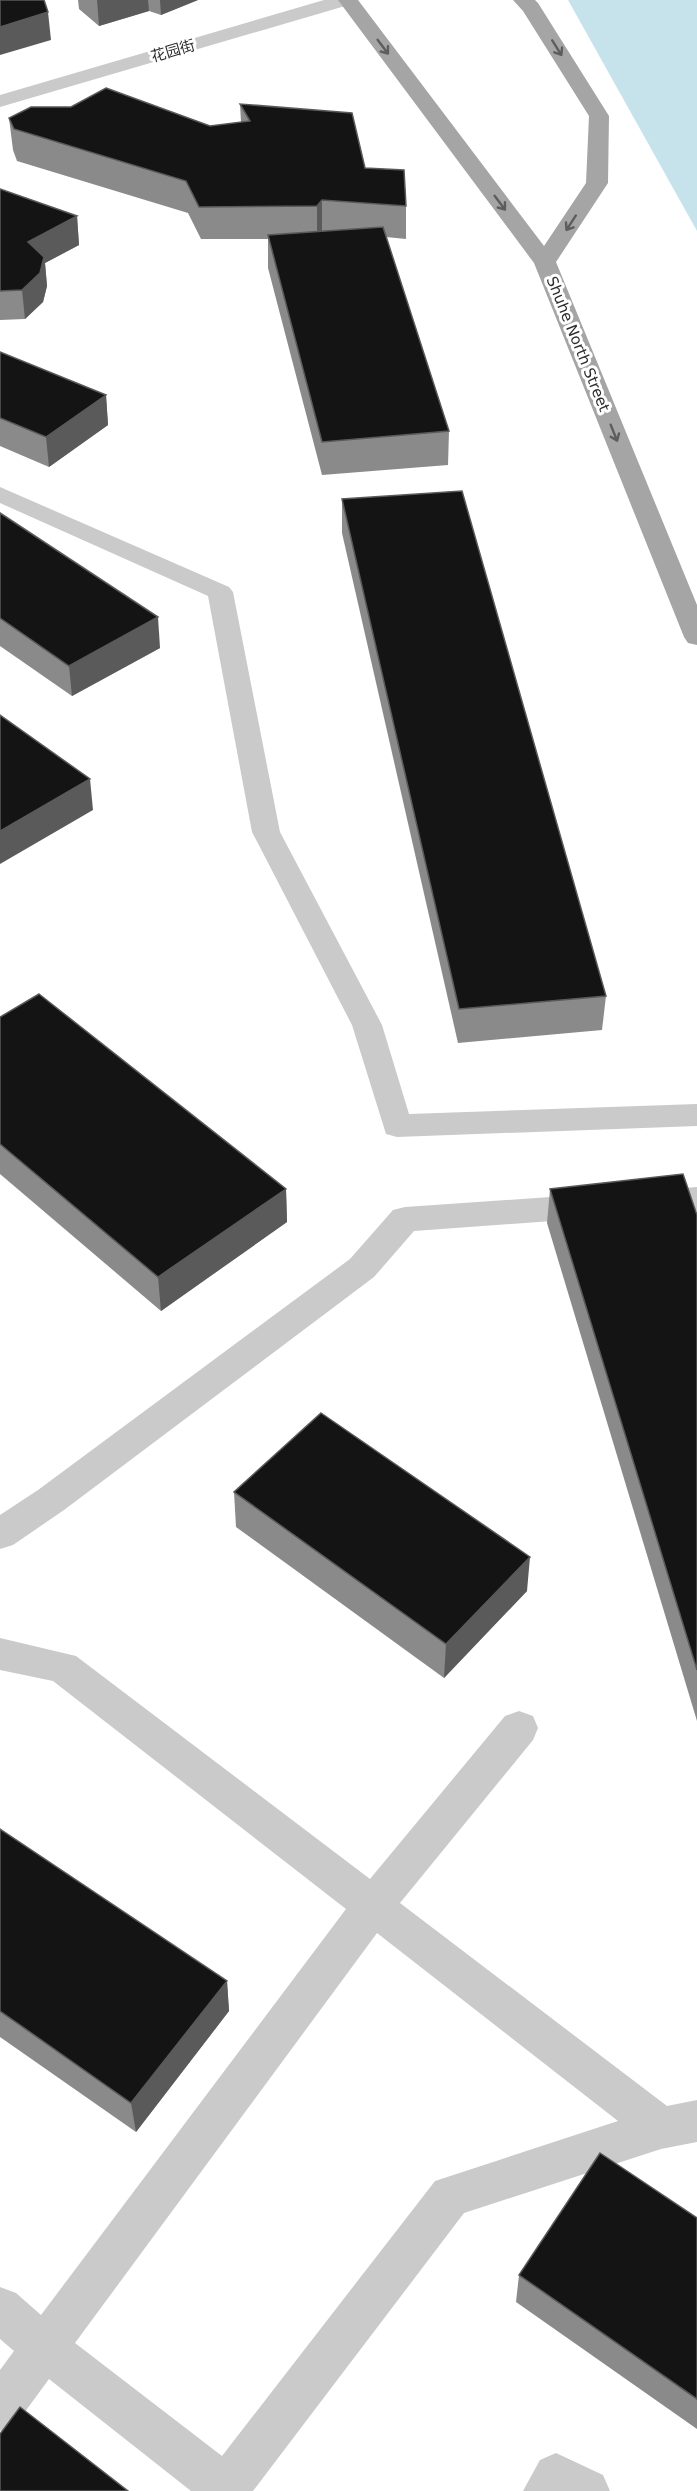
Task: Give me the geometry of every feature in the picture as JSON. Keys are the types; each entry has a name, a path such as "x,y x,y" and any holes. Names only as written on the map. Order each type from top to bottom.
{"main road":[{"path":"347,0 545,262"},
{"name":"Shuhe North Street","path":"524,0 531,7 599,116 597,183 545,262 697,637"}],"street":[{"name":"花园街","path":"0,101 347,0"},
{"path":"0,494 220,592 266,832 367,1025 397,1126 697,1115"},
{"path":"0,1534 51,1500 362,1268 405,1219 697,1200"},
{"path":"0,1654 63,1667 371,1908 679,2125"},
{"path":"0,2408 371,1908 519,1728"},
{"path":"0,2309 45,2348 227,2490 450,2196 679,2125"},
{"path":"546,2491 556,2476 587,2491"}],"water":[{"path":"568,0 697,0 697,231"}],"building":[{"path":"0,0 44,0 48,12 0,27"},
{"path":"106,88 210,126 250,121 240,104 352,113 365,168 404,170 406,206 322,200 317,206 199,207 186,181 14,129 9,118 31,107 71,107"},
{"path":"0,189 77,216 28,242 44,257 40,273 22,290 0,291"},
{"path":"383,227 449,431 322,442 268,235"},
{"path":"0,352 106,395 46,437 0,418"},
{"path":"462,491 606,996 459,1009 342,499"},
{"path":"0,513 158,617 69,666 0,618"},
{"path":"0,715 90,779 0,831"},
{"path":"39,994 286,1189 158,1277 0,1144 0,1017"},
{"path":"683,1174 697,1215 697,1670 550,1189"},
{"path":"321,1413 530,1557 446,1644 234,1492"},
{"path":"0,1829 227,1981 131,2103 0,2011"},
{"path":"600,2153 697,2218 697,2399 519,2275"},
{"path":"20,2407 128,2491 0,2491 0,2434"}]}
